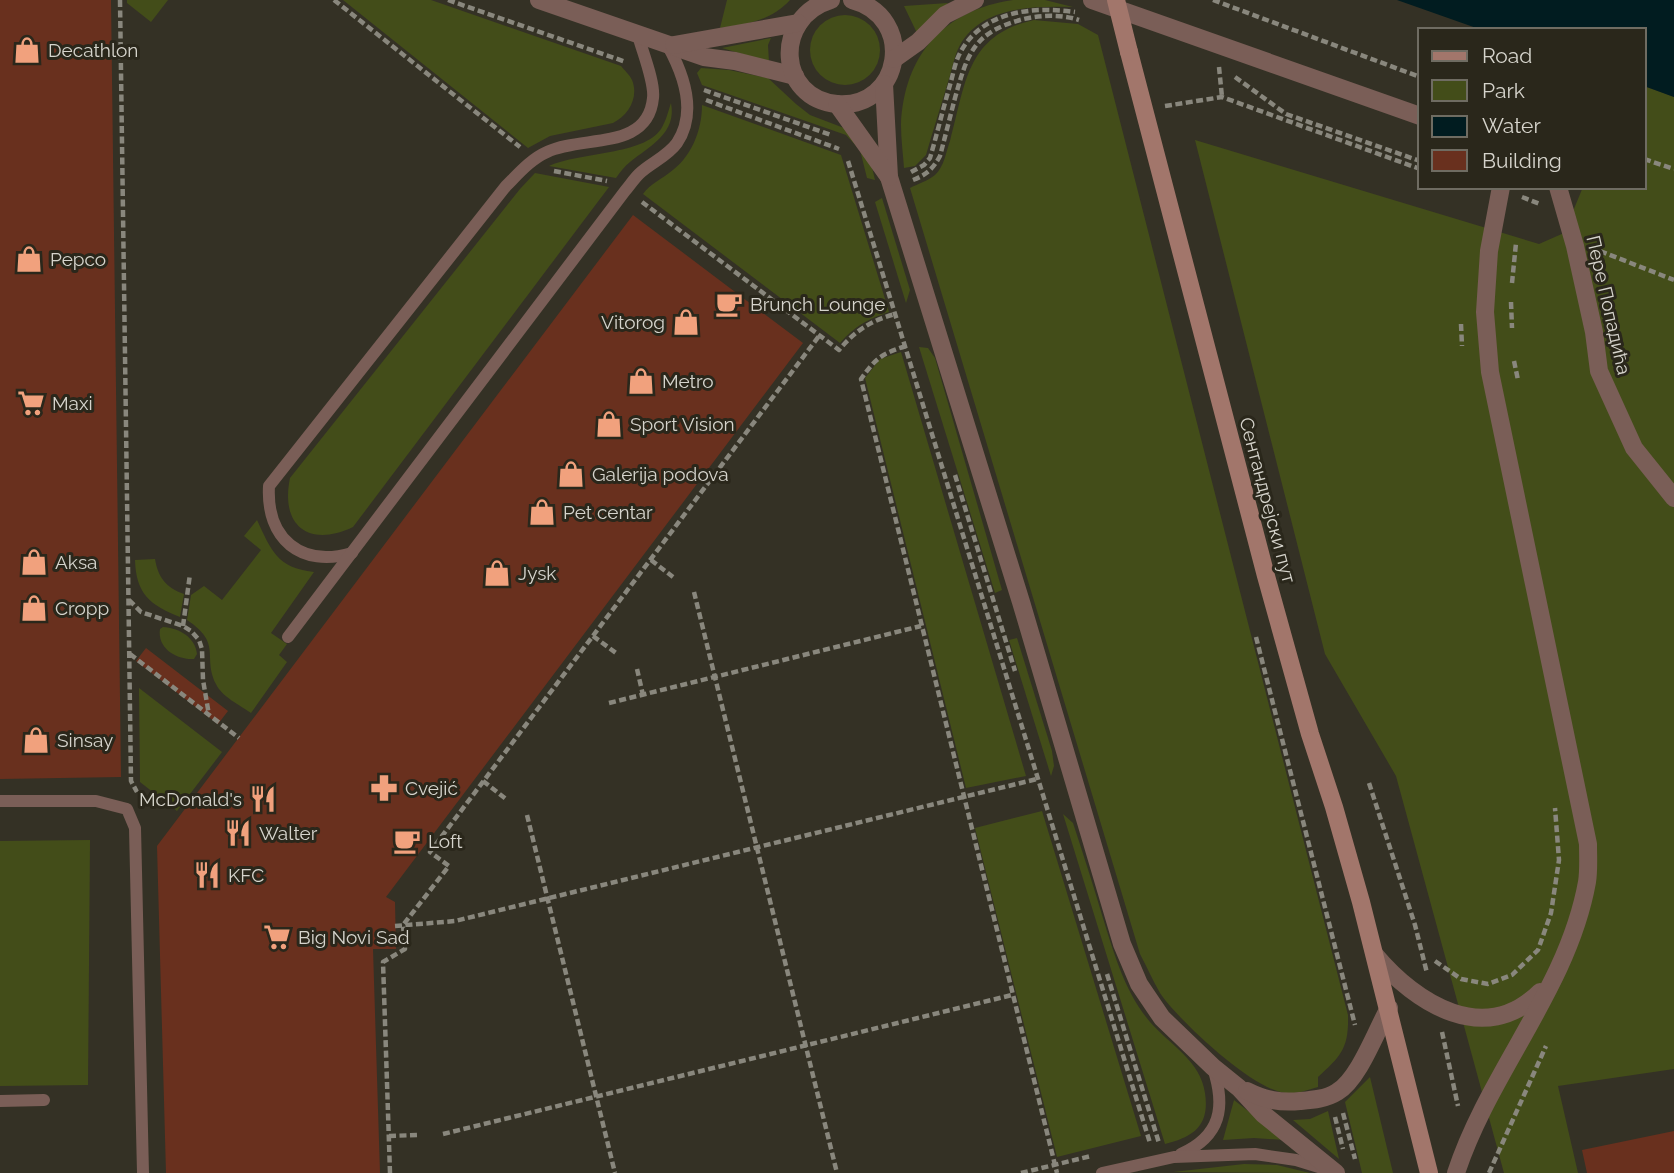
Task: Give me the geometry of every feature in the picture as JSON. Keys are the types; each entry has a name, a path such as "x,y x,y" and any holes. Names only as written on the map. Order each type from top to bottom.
{"main road":[{"name":"Сентандрејски пут","path":"1116,0 1266,576 1375,955 1429,1173"}],"street":[{"path":"539,0 704,57 735,61 795,76"},
{"path":"831,0 807,11 791,35 789,49 795,76 813,96 837,104 863,100 884,84 891,72 894,59 891,32 865,1"},
{"path":"894,59 918,42 945,15 975,0"},
{"path":"1089,8 1418,115"},
{"path":"668,46 797,23"},
{"path":"884,84 891,182 1122,944 1139,984 1162,1018 1239,1088 1263,1114 1339,1169"},
{"path":"837,104 891,182"},
{"path":"1456,1173 1476,1122 1552,980 1573,931 1587,881 1588,844 1490,372 1485,312 1489,251 1501,189"},
{"name":"Пере Попадића","path":"1559,189 1575,246 1594,332 1599,371 1634,448 1674,498"},
{"path":"1375,955 1393,977 1414,994 1449,1012 1474,1019 1506,1015 1526,1006 1552,980"},
{"path":"1239,1088 1266,1100 1285,1103 1316,1100 1333,1093 1358,1067 1389,1008"}],"lane":[{"path":"352,553 327,558 312,556 288,544 271,520 269,486 506,186 533,160 548,151 623,136 640,128 649,116 654,96 638,35"},
{"path":"288,637 625,191 640,173 676,144 685,124 688,103 679,66 668,46"},
{"path":"0,801 96,801 127,809 135,828 143,1173"},
{"path":"1102,1173 1165,1158 1198,1146 1212,1130 1218,1115 1220,1093 1213,1067"},
{"path":"0,1101 44,1100"},
{"path":"1165,1158 1255,1154 1339,1169"}],"path":[{"path":"120,0 131,781"},
{"path":"334,0 523,150"},
{"path":"448,0 647,70"},
{"path":"1213,0 1418,76"},
{"path":"860,198 924,165 930,158 958,55 978,30 994,20 1026,10 1074,11 1089,8"},
{"path":"891,182 926,175 935,166 940,156 965,59 984,36 1002,26 1046,16 1074,18 1086,23"},
{"path":"1222,97 1219,66 1286,114 1418,160"},
{"path":"682,86 702,89 832,135"},
{"path":"682,86 702,99 836,147 843,151 847,158 1150,1141 1165,1158"},
{"path":"1163,106 1222,97 1418,168"},
{"path":"1646,160 1674,169"},
{"path":"542,169 612,182"},
{"path":"639,199 839,350 863,327 895,314"},
{"path":"1575,246 1596,249 1674,280"},
{"path":"1461,320 1462,346"},
{"path":"390,1173 383,962 405,949 403,925 449,866 430,852 819,336"},
{"path":"906,346 883,354 860,379 1057,1173"},
{"path":"955,475 1016,675"},
{"path":"651,560 673,577"},
{"path":"183,626 191,574"},
{"path":"694,592 837,1173"},
{"path":"129,599 141,612 183,626 199,640 209,715"},
{"path":"1253,624 1354,1016 1354,1036"},
{"path":"609,703 922,626"},
{"path":"593,636 616,653"},
{"path":"130,653 239,738"},
{"path":"637,669 643,695"},
{"path":"396,926 455,921 1037,779"},
{"path":"483,781 506,799"},
{"path":"1435,961 1461,979 1488,984 1512,975 1538,950 1551,913 1559,860 1555,806"},
{"path":"527,815 615,1173"},
{"path":"1104,963 1165,1158"},
{"path":"443,1134 1012,995"},
{"path":"1333,1093 1356,1161"},
{"path":"1333,1093 1339,1169"},
{"path":"389,1136 417,1135"},
{"path":"1138,1144 1150,1141"},
{"path":"1021,1173 1102,1153"}],"green space":[{"path":"127,0 168,0 151,22 127,3"},
{"path":"343,0 431,0 621,66 634,86 631,105 619,120 613,123 550,136 528,148"},
{"path":"727,0 790,0 767,17 720,28"},
{"path":"1013,0 1045,0 1073,7 1010,11 981,22 970,32 956,54 926,155 915,166 904,168 901,125 904,100 910,77 920,57 932,40 948,25 988,5"},
{"path":"948,3 917,33 904,6"},
{"path":"845,15 870,25 880,50 870,75 845,85 820,75 810,50 820,25"},
{"path":"1034,20 1078,24 1098,35 1348,1015 1347,1036 1342,1050 1318,1077 1318,1087 1303,1092 1286,1093 1255,1080 1199,1036 1160,993 1140,954 910,188 932,177 941,168 966,81 982,50 994,37 1012,27"},
{"path":"771,38 768,45 769,62 722,48"},
{"path":"701,68 729,70 768,78 810,115 844,128 871,163 875,180 867,178 860,150 846,135 702,85 697,73"},
{"path":"1646,87 1674,97 1674,1069 1558,1086 1578,1173 1504,1173 1396,776 1325,654 1195,140 1539,244 1564,233 1582,189 1646,189"},
{"path":"671,103 672,113 666,131 626,165 616,178 549,166 641,144 661,129"},
{"path":"702,105 841,155 889,312 862,324 840,343 643,194 677,167 689,152 700,124"},
{"path":"535,173 609,187 353,527 323,535 301,528 289,509 290,478"},
{"path":"882,198 910,290 906,303 875,202"},
{"path":"919,347 928,348 935,358 1002,590 995,593"},
{"path":"901,352 1026,776 966,788 865,378 880,359"},
{"path":"257,520 271,549 283,562 314,572 271,633 287,644 279,655 287,662 251,713 219,689 212,674 210,650 205,636 187,620 191,595 204,586 222,600 261,550 244,536"},
{"path":"155,559 164,581 172,589 184,594 180,617 153,603 138,582 135,560"},
{"path":"160,629 175,629 190,638 196,648 194,659 169,652 160,636"},
{"path":"1017,638 1052,751 1054,766 1051,776 1009,640"},
{"path":"139,688 222,752 177,811 140,782"},
{"path":"1042,811 1141,1136 1057,1157 975,828"},
{"path":"1063,814 1073,823 1116,957 1133,998 1150,1022 1191,1062 1202,1082 1205,1114 1197,1128 1184,1138 1165,1144"},
{"path":"90,840 88,1085 0,1086 0,841"},
{"path":"1370,1077 1393,1173 1362,1173 1345,1102"},
{"path":"1234,1100 1285,1140 1223,1140"},
{"path":"1328,1111 1339,1159 1293,1120 1310,1119"},
{"path":"1244,1164 1277,1165 1310,1173 1173,1172"}],"water":[{"path":"1397,0 1674,0 1674,97 1646,87 1646,28 1476,28"}],"building":[{"path":"0,0 111,0 121,777 0,779"},
{"path":"633,215 803,343 386,897 395,902 396,949 373,949 380,1173 166,1173 157,846"},
{"path":"146,648 228,711 218,724 136,661"},
{"path":"1674,1131 1674,1173 1587,1173 1582,1150"}],"place":[{"name":"Decathlon","path":"27,50"},
{"name":"Pepco","path":"29,259"},
{"name":"Brunch Lounge","path":"729,304"},
{"name":"Vitorog","path":"686,322"},
{"name":"Metro","path":"641,381"},
{"name":"Maxi","path":"31,403"},
{"name":"Sport Vision","path":"609,424"},
{"name":"Galerija podova","path":"571,474"},
{"name":"Pet centar","path":"542,512"},
{"name":"Aksa","path":"34,562"},
{"name":"Jysk","path":"497,573"},
{"name":"Cropp","path":"34,608"},
{"name":"Sinsay","path":"36,740"},
{"name":"Cvejić","path":"384,788"},
{"name":"McDonald's","path":"263,799"},
{"name":"Walter","path":"238,833"},
{"name":"Loft","path":"407,841"},
{"name":"KFC","path":"207,875"},
{"name":"Big Novi Sad","path":"277,937"}]}
